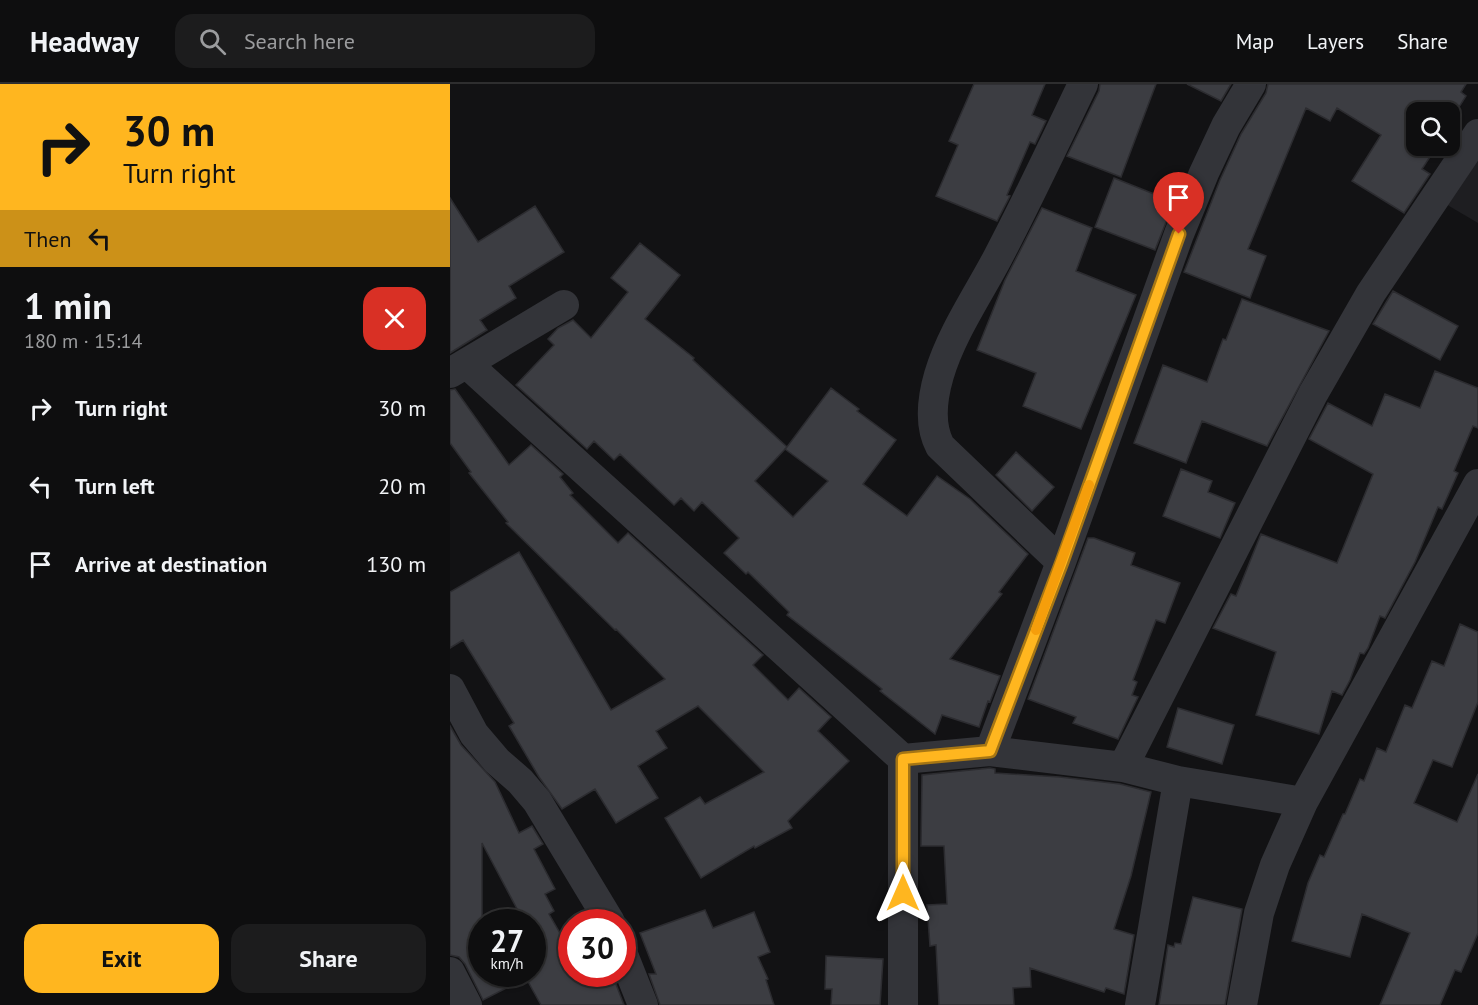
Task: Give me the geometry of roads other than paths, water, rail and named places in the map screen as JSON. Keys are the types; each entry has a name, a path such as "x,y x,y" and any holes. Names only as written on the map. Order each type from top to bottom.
{"street":[{"path":"1062,562 940,446 934,436 932,421 938,377 947,353 999,256 1083,84"},
{"path":"990,751 1062,562 1179,234 1204,172 1226,126 1251,84"},
{"path":"1123,767 1319,384 1371,293 1478,134"},
{"path":"564,305 459,368 903,759 990,751 1123,767 1178,781 1303,802"},
{"path":"1242,1005 1259,913 1275,865 1303,802 1478,484"},
{"path":"450,689 474,734 537,801 602,909"},
{"path":"903,759 903,1005"},
{"path":"1140,1005 1178,781"},
{"path":"450,972 467,1005"},
{"path":"636,987 643,1005"}]}
